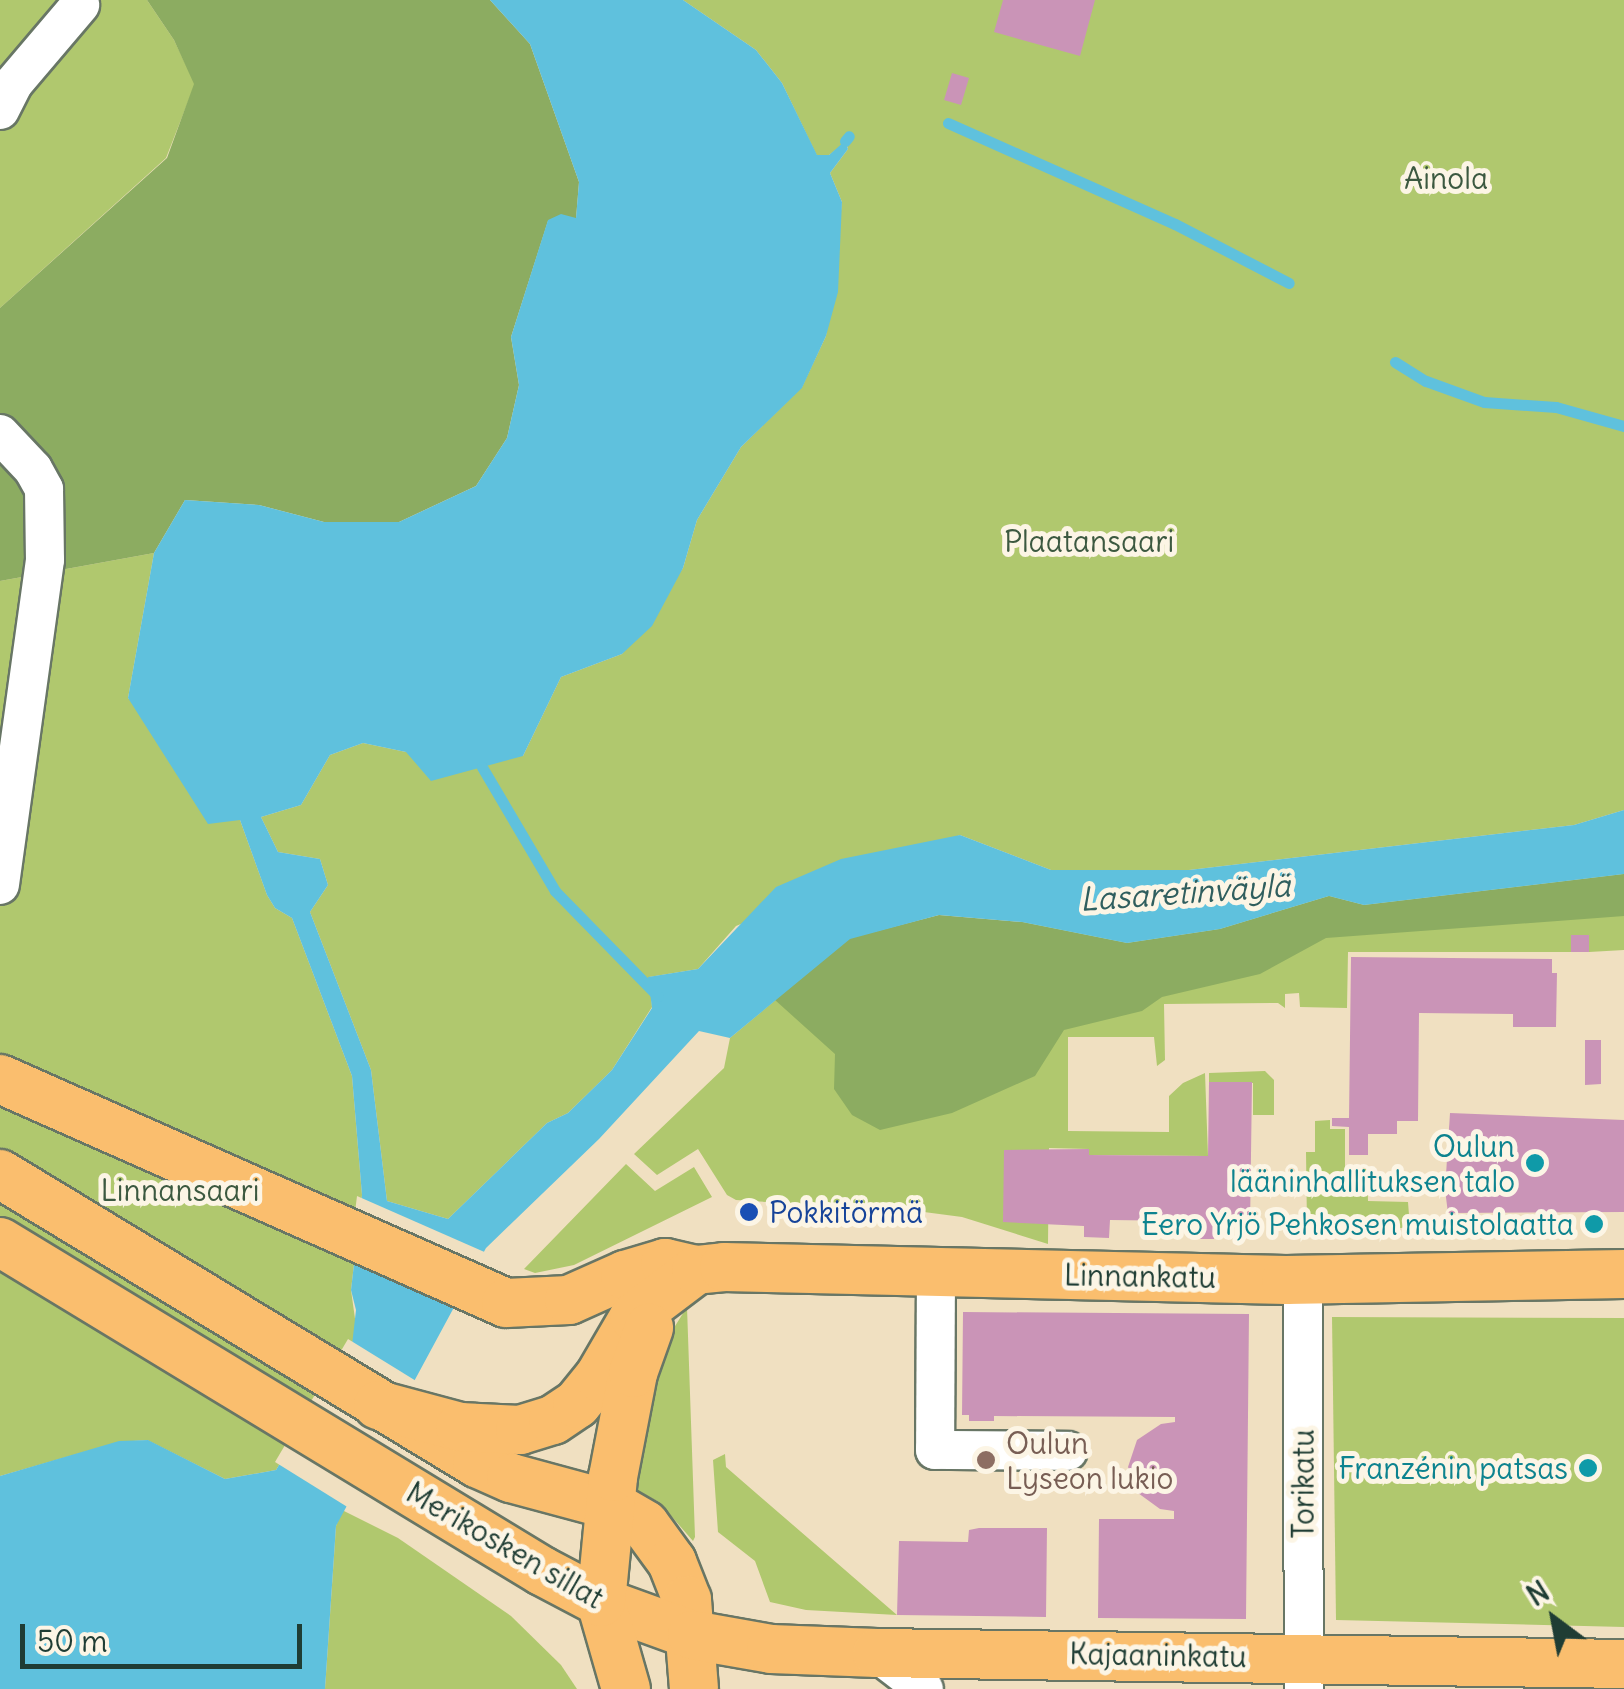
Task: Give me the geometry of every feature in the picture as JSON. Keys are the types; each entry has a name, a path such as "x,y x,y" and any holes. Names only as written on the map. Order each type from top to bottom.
{"main road":[{"name":"Linnankatu","path":"0,1079 125,1138 506,1303 569,1300 625,1274 665,1263 680,1282 936,1271 1303,1280 1624,1274"},
{"name":"Merikosken sillat","path":"0,1174 378,1405 452,1436 511,1478 611,1505 645,1524 672,1562 687,1600 692,1634 601,1602 418,1496 0,1242"},
{"path":"452,1436 520,1430 553,1420 578,1404 634,1317 680,1282"},
{"path":"626,1689 601,1602 611,1505 633,1373 680,1282"},
{"path":"692,1634 694,1689"},
{"name":"Kajaaninkatu","path":"692,1634 771,1649 1304,1673 1624,1664"}],"street":[{"path":"0,110 13,84 80,5"},
{"path":"0,434 33,468 44,489 45,550 0,886"},
{"path":"936,1271 935,1450 1068,1450"},
{"name":"Torikatu","path":"1303,1280 1304,1673"},
{"path":"877,1653 924,1689"}],"green space":[{"path":"0,0 147,0 174,40 195,84 166,158 0,308"},
{"path":"147,0 490,0 530,44 579,182 576,219 548,221 511,337 519,385 507,438 476,486 399,522 324,522 259,505 185,500 154,553 0,581 0,308 167,158 194,84 174,40"},
{"name":"Plaatansaari","path":"683,0 1624,0 1624,810 1574,825 1189,870 1051,870 960,835 736,926 698,969 649,977 652,1007 612,1070 568,1113 547,1123 448,1219 387,1201 371,1070 310,912 328,885 320,859 278,852 261,817 301,805 330,755 363,743 406,752 523,756 561,677 622,654 683,568 697,520 741,447 802,387 826,336 842,202 830,173 848,149 846,142 829,155 817,156 782,83 756,50"},
{"name":"Linnansaari","path":"154,553 128,698 240,820 267,895 275,908 292,918 352,1076 362,1195 351,1290 356,1326 352,1345 276,1470 225,1479 147,1440 119,1442 0,1476 0,581"},
{"path":"1624,874 1624,950 1589,952 1571,936 1571,952 1348,952 1347,1008 1300,1007 1299,993 1285,994 1285,1008 1278,1003 1164,1004 1165,1060 1157,1066 1154,1037 1068,1037 1068,1131 1169,1132 1169,1096 1183,1083 1205,1073 1208,1156 1089,1155 1089,1149 1049,1148 1048,1244 962,1217 736,1200 727,1195 698,1149 657,1175 634,1154 724,1068 730,1038 850,938 1022,922 1127,943 1220,929 1329,896 1364,905"},
{"path":"1624,874 1624,916 1326,938 1260,974 1162,997 1142,1011 1064,1030 1035,1076 952,1113 880,1130 852,1115 834,1089 835,1054 775,1000 850,938 939,915 1022,922 1127,943 1220,929 1329,896 1364,905"},
{"path":"1265,1071 1274,1080 1274,1115 1253,1115 1253,1083 1209,1082 1209,1073"},
{"path":"1330,1120 1330,1129 1345,1129 1345,1169 1367,1169 1368,1201 1408,1202 1410,1228 1307,1227 1306,1152 1315,1152 1315,1121"},
{"path":"626,1164 655,1191 694,1167 712,1197 574,1265 535,1273 524,1269"},
{"path":"687,1307 693,1541 659,1502 629,1486 665,1342"},
{"path":"1332,1317 1624,1318 1624,1627 1336,1620"},
{"path":"725,1454 726,1467 897,1615 806,1610 770,1602 755,1561 718,1532 713,1460"},
{"path":"342,1510 398,1538 511,1616 561,1665 577,1689 325,1689 336,1526"}],"water":[{"name":"Lasaretinväylä","path":"490,0 683,0 756,50 782,83 817,155 829,155 845,141 848,149 830,173 842,202 838,292 826,336 802,388 741,447 697,520 683,568 652,626 622,654 561,677 523,756 431,781 406,752 363,743 330,755 301,805 261,817 278,852 320,859 328,885 310,912 371,1070 387,1201 448,1219 547,1123 568,1113 612,1070 652,1008 648,977 698,969 776,887 841,859 960,835 1051,870 1189,870 1574,825 1624,810 1624,874 1364,905 1329,896 1220,929 1127,943 1022,922 939,915 850,939 730,1038 699,1031 599,1139 486,1248 336,1526 325,1689 0,1689 0,1476 119,1441 148,1440 225,1479 276,1470 352,1345 356,1310 351,1290 362,1195 352,1076 292,918 275,908 267,895 240,820 208,824 128,698 154,553 185,500 259,505 324,522 399,522 476,486 507,438 519,385 511,337 548,220 561,214 576,218 579,182 530,44"}],"pier":[{"path":"357,1196 489,1254 460,1309 349,1260"},
{"path":"348,1339 421,1384 349,1508 275,1462"}],"building":[{"path":"1003,0 1095,0 1080,56 994,32"},
{"path":"952,73 969,78 961,105 944,100"},
{"path":"1571,935 1589,935 1589,952 1571,952"},
{"path":"1351,957 1552,959 1552,973 1557,973 1556,1027 1513,1027 1513,1014 1419,1013 1418,1121 1397,1121 1397,1134 1368,1134 1368,1155 1349,1155 1349,1127 1332,1126 1332,1118 1349,1118"},
{"path":"1585,1040 1601,1040 1601,1084 1585,1085"},
{"path":"1209,1082 1252,1082 1250,1228 1214,1227 1214,1239 1189,1239 1189,1221 1110,1220 1109,1238 1084,1237 1084,1226 1003,1222 1004,1150 1089,1149 1089,1155 1208,1156"},
{"name":"Oulun lääninhallituksen talo","path":"1450,1113 1624,1120 1624,1212 1448,1213 1445,1190"},
{"path":"963,1312 1249,1314 1246,1619 1098,1618 1099,1519 1174,1519 1174,1511 1160,1509 1138,1493 1128,1467 1137,1440 1161,1424 1175,1422 1175,1417 994,1416 994,1421 969,1421 969,1415 962,1415"},
{"path":"1047,1528 1046,1617 897,1615 899,1541 968,1542 969,1530"}],"waterway":[{"path":"948,123 1175,224 1289,283"},
{"path":"845,141 849,136"},
{"path":"1395,362 1426,381 1484,402 1556,407 1624,426"},
{"path":"482,767 555,891 658,996"}],"place":[{"name":"Oulun lääninhallituksen talo","path":"1535,1163"},
{"name":"Pokkitörmä","path":"749,1212"},
{"name":"Eero Yrjö Pehkosen muistolaatta","path":"1594,1224"},
{"name":"Oulun Lyseon lukio","path":"986,1460"},
{"name":"Franzénin patsas","path":"1588,1468"}],"park label":[{"name":"Ainola","path":"1446,178"}]}
